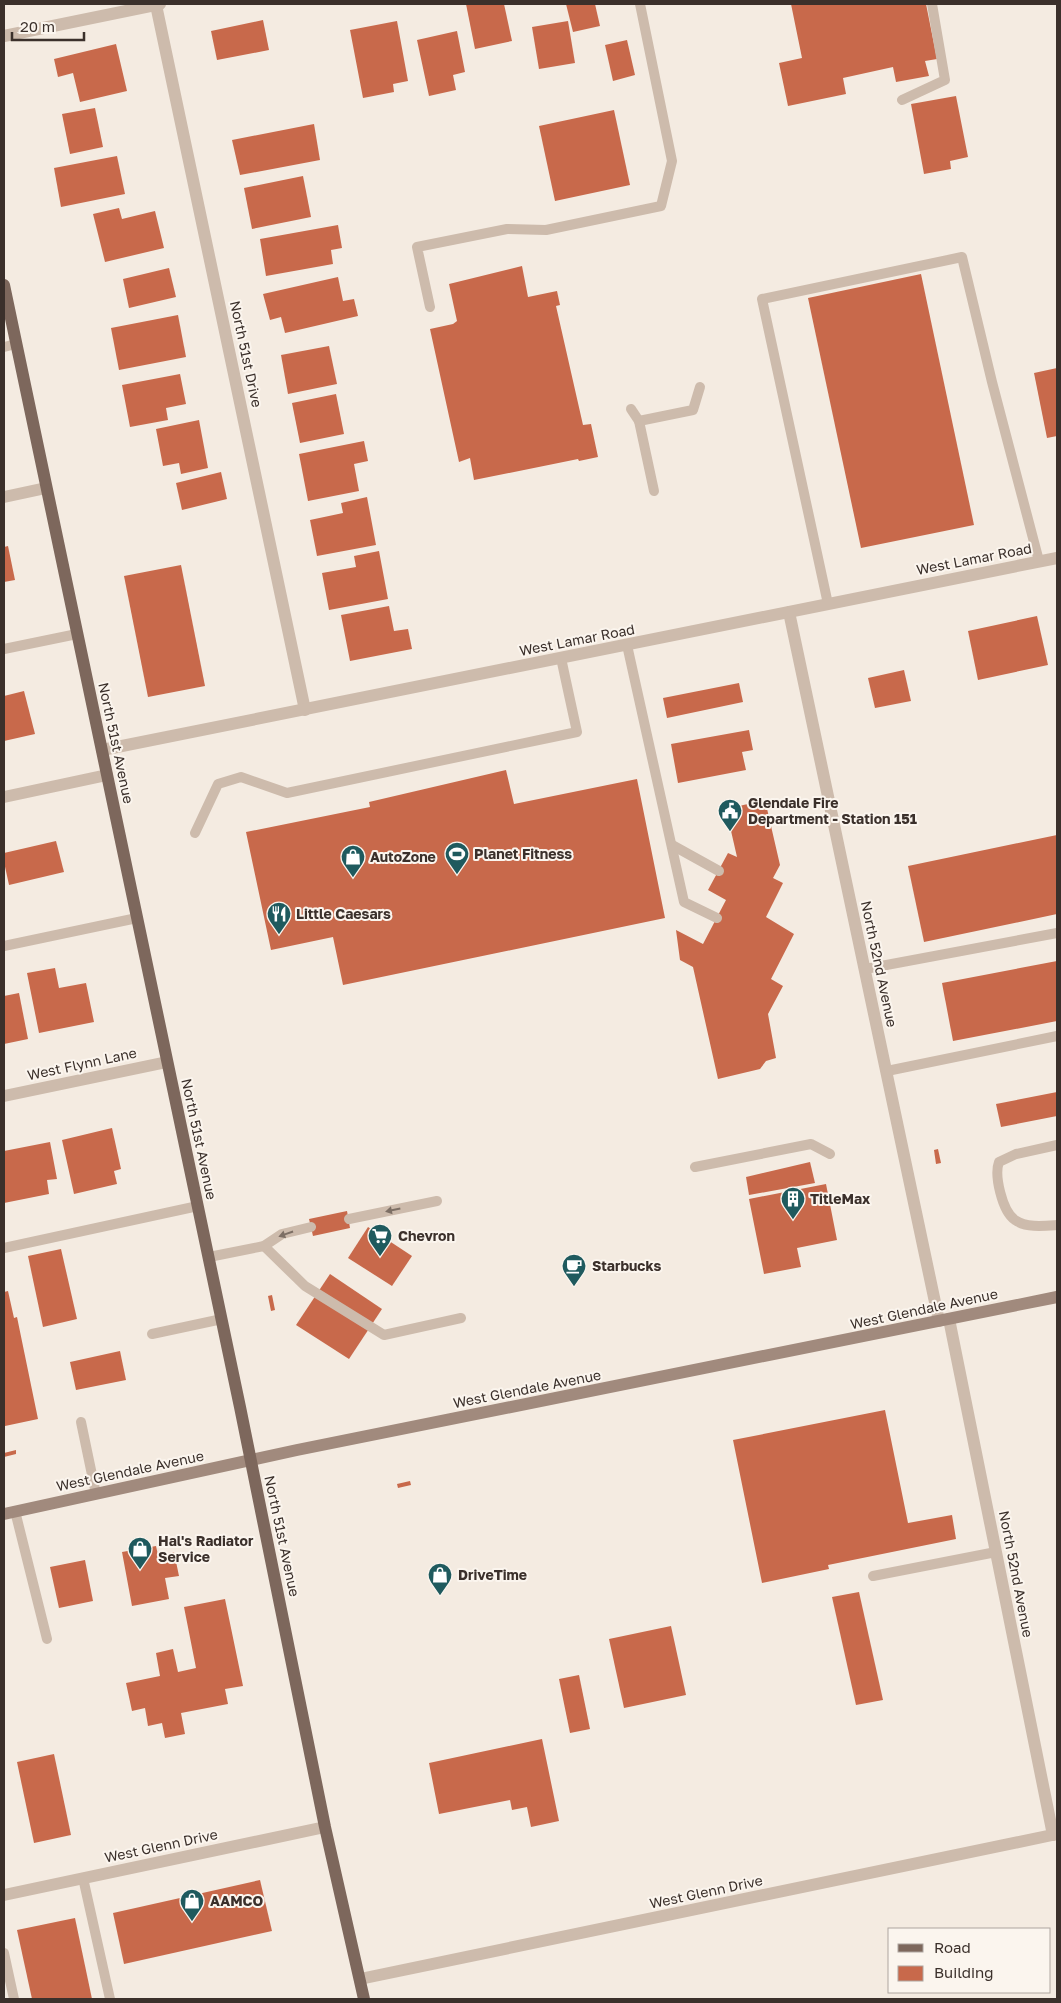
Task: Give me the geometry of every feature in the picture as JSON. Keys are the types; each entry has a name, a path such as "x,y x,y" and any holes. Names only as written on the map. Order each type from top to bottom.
{"main road":[{"name":"North 51st Avenue","path":"4,285 10,346 46,488 222,1319 325,1827 364,1999"},
{"name":"West Glendale Avenue","path":"9,1512 251,1460 1057,1297"}],"street":[{"path":"4,36 158,4"},
{"name":"North 51st Drive","path":"158,4 305,710"},
{"path":"4,497 46,488"},
{"name":"West Lamar Road","path":"102,750 1057,558"},
{"name":"North 52nd Avenue","path":"789,612 886,1071 996,1552 1055,1834"},
{"path":"4,797 107,775"},
{"name":"West Flynn Lane","path":"4,1096 167,1062"},
{"name":"West Glenn Drive","path":"4,1895 325,1827"},
{"name":"West Glenn Drive","path":"360,1979 1055,1834"}],"lane":[{"path":"430,306 417,247 507,229 546,230 661,206 672,161 640,4"},
{"path":"902,100 945,80 932,4"},
{"path":"828,604 762,299 962,257 992,382 1039,562"},
{"path":"639,421 693,410 700,387"},
{"path":"630,409 639,421 654,491"},
{"path":"4,649 77,634"},
{"path":"627,645 684,902 717,918"},
{"path":"195,833 218,784 241,777 287,793 577,732 561,658"},
{"path":"672,845 719,871"},
{"path":"4,946 137,918"},
{"path":"865,969 1057,933"},
{"path":"886,1071 1057,1036"},
{"path":"695,1167 811,1144 830,1154"},
{"path":"1057,1145 1016,1154 999,1162 996,1170 1000,1190 1008,1213 1015,1221 1035,1227 1057,1226"},
{"path":"349,1219 437,1201"},
{"path":"4,1248 198,1206"},
{"path":"209,1257 264,1246 282,1234 311,1227"},
{"path":"264,1246 306,1286 384,1335 461,1318"},
{"path":"152,1334 222,1319"},
{"path":"81,1422 96,1494"},
{"path":"9,1512 46,1639"},
{"path":"873,1576 996,1552"},
{"path":"83,1878 110,1999"},
{"path":"4,1953 14,1999"}],"building":[{"path":"466,4 504,4 512,41 475,49"},
{"path":"566,4 595,4 600,26 573,32"},
{"path":"791,4 926,4 937,59 925,61 929,76 896,82 893,67 843,78 846,94 788,106 779,63 802,58"},
{"path":"263,20 269,50 217,60 211,31"},
{"path":"397,21 408,81 393,84 394,92 363,98 350,30"},
{"path":"568,21 575,63 539,69 532,27"},
{"path":"457,31 465,72 453,75 456,90 429,96 417,40"},
{"path":"627,40 635,75 613,81 605,45"},
{"path":"116,44 127,91 80,102 73,73 58,77 54,59"},
{"path":"956,96 968,157 950,161 951,169 924,174 911,104"},
{"path":"95,108 103,147 70,154 62,114"},
{"path":"614,110 630,185 555,201 539,126"},
{"path":"314,124 320,160 240,175 232,140"},
{"path":"117,156 125,194 61,207 54,168"},
{"path":"303,176 311,217 252,229 244,188"},
{"path":"119,208 122,219 155,211 164,248 105,262 93,214"},
{"path":"338,225 342,248 331,250 333,264 266,276 260,239"},
{"path":"522,266 528,297 557,291 560,305 556,306 583,425 591,424 598,457 579,461 578,459 474,480 470,458 459,462 430,329 453,324 457,321 449,284"},
{"path":"169,268 176,297 129,308 123,279"},
{"path":"921,274 974,525 861,548 808,298"},
{"path":"338,277 343,301 354,299 358,316 285,333 281,317 270,320 263,294"},
{"path":"178,315 186,357 119,370 111,328"},
{"path":"329,346 337,384 288,394 281,355"},
{"path":"1057,368 1057,436 1047,438 1034,373"},
{"path":"180,374 186,404 166,408 168,420 130,427 122,385"},
{"path":"336,394 344,434 300,443 292,403"},
{"path":"199,420 208,468 181,474 179,463 163,466 156,429"},
{"path":"364,441 368,461 354,464 359,491 308,501 299,454"},
{"path":"221,472 227,499 182,510 176,483"},
{"path":"367,497 376,545 317,556 310,520 343,513 341,503"},
{"path":"8,546 15,580 4,582 4,547"},
{"path":"379,551 388,599 329,610 322,573 356,567 354,556"},
{"path":"181,565 205,686 148,697 124,576"},
{"path":"389,606 394,631 408,629 412,649 350,661 341,615"},
{"path":"1037,616 1048,665 978,680 968,631"},
{"path":"904,670 911,701 875,708 868,678"},
{"path":"739,683 743,702 667,718 663,698"},
{"path":"24,691 35,734 4,741 4,696"},
{"path":"749,730 753,750 742,752 746,770 678,783 671,744"},
{"path":"506,770 514,804 637,779 665,918 343,985 333,937 271,950 246,832 370,807 369,802"},
{"name":"Glendale Fire Department - Station 151","path":"765,800 780,865 773,878 783,883 766,917 794,934 771,979 783,986 768,1014 776,1058 766,1061 760,1069 718,1079 693,967 680,960 676,930 703,944 726,900 708,890 728,853 737,857 726,809"},
{"path":"1057,835 1057,914 924,942 908,866"},
{"path":"56,841 64,872 9,885 4,853"},
{"path":"1057,961 1057,1021 953,1041 942,983"},
{"path":"55,968 59,988 86,983 94,1022 39,1033 27,973"},
{"path":"19,993 28,1039 4,1044 4,996"},
{"path":"1057,1092 1057,1116 1001,1127 996,1104"},
{"path":"112,1128 121,1169 114,1171 117,1184 74,1194 62,1140"},
{"path":"50,1142 57,1179 47,1180 49,1194 4,1203 4,1151"},
{"path":"938,1149 941,1163 936,1164 934,1150"},
{"path":"810,1162 815,1183 749,1195 746,1177"},
{"name":"TitleMax","path":"826,1184 837,1240 797,1248 801,1267 764,1274 749,1199"},
{"path":"347,1211 350,1228 313,1236 309,1219"},
{"name":"Chevron","path":"368,1227 412,1256 392,1286 348,1258"},
{"path":"61,1249 77,1319 43,1327 28,1256"},
{"path":"330,1274 382,1309 349,1359 296,1325"},
{"path":"8,1291 14,1318 17,1317 38,1419 5,1426 4,1292"},
{"path":"272,1295 275,1310 271,1311 268,1296"},
{"path":"120,1351 126,1380 76,1390 70,1362"},
{"path":"885,1410 908,1523 952,1515 956,1539 828,1565 829,1569 762,1583 733,1440"},
{"path":"16,1450 16,1454 4,1457 4,1453"},
{"path":"410,1481 411,1485 398,1488 397,1484"},
{"path":"156,1546 158,1555 174,1552 179,1576 165,1578 169,1599 132,1606 122,1552"},
{"path":"85,1560 93,1601 59,1608 50,1567"},
{"path":"859,1592 883,1700 856,1705 832,1597"},
{"path":"225,1599 243,1686 225,1689 228,1704 181,1713 185,1734 165,1738 162,1723 148,1726 145,1708 132,1711 126,1683 160,1676 156,1653 173,1649 178,1672 196,1668 184,1607"},
{"path":"671,1626 686,1695 624,1708 609,1639"},
{"path":"579,1675 590,1729 570,1733 559,1679"},
{"path":"542,1739 559,1821 531,1827 527,1807 512,1810 510,1800 439,1814 429,1763"},
{"path":"54,1754 71,1835 34,1843 17,1762"},
{"name":"AAMCO","path":"260,1880 272,1931 124,1964 113,1913"},
{"path":"75,1918 92,1999 32,1999 17,1930"}],"place":[{"name":"Glendale Fire Department - Station 151","path":"730,832"},
{"name":"Planet Fitness","path":"457,875"},
{"name":"AutoZone","path":"353,878"},
{"name":"Little Caesars","path":"279,935"},
{"name":"TitleMax","path":"793,1220"},
{"name":"Chevron","path":"380,1257"},
{"name":"Starbucks","path":"574,1287"},
{"name":"Hal's Radiator Service","path":"140,1570"},
{"name":"DriveTime","path":"440,1596"},
{"name":"AAMCO","path":"192,1922"}]}
